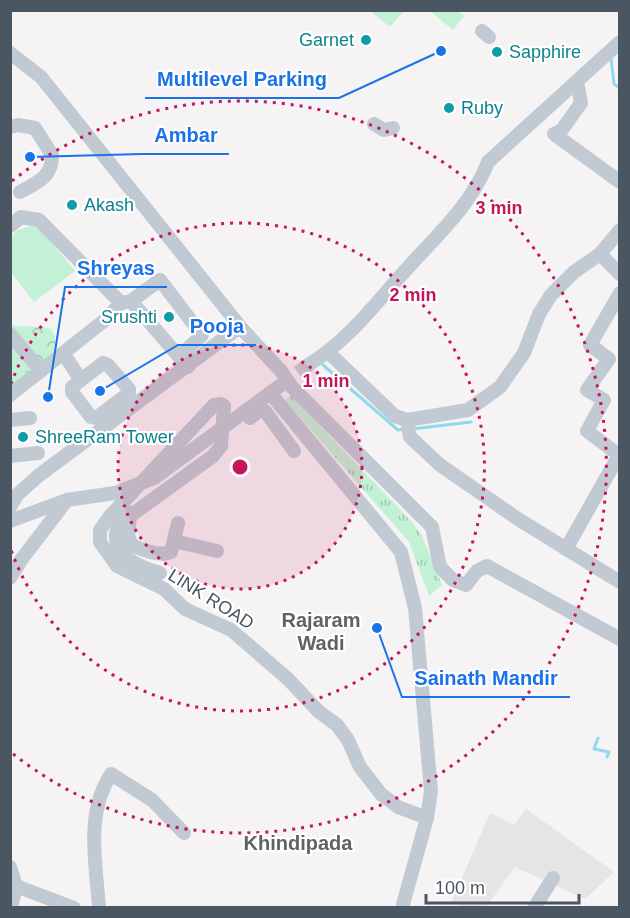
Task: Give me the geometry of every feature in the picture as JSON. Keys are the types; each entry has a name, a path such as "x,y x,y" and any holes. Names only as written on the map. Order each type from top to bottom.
{"street":[{"path":"308,365 328,352 362,319 465,205 479,184 488,162 620,42"},
{"path":"10,53 41,77 242,329 281,384 432,527 440,567 453,580 466,585 477,571 487,566 620,639"},
{"path":"577,82 581,103 561,132 554,134 620,182"},
{"path":"10,127 18,124 35,128 52,155 48,172 42,180 15,189 14,223 39,220 126,302 188,366"},
{"path":"374,124 384,130 393,128"},
{"path":"409,427 468,410 500,387 524,353 539,314 551,295 574,272 600,254 620,230"},
{"path":"600,254 620,274"},
{"path":"10,395 126,302 160,280 202,335 184,352"},
{"path":"566,549 619,455 587,431 604,400 587,390 609,359 590,345 620,293"},
{"path":"10,521 15,511 17,495 38,476 234,332 242,329"},
{"path":"10,334 41,371"},
{"path":"328,352 409,427 440,465 518,519 620,582"},
{"path":"63,353 81,380"},
{"path":"281,384 283,407 401,552 415,608 431,791 427,818 402,908"},
{"path":"15,511 115,493 143,482 163,472 281,384"},
{"name":"LINK ROAD","path":"174,541 171,552 167,554 144,551 132,545 128,536 130,516 213,456 221,446 224,406 221,404 214,405 125,501 100,530 100,542 117,566 164,589 185,609 231,630 288,679 318,711 337,725 348,740 360,767 381,794 398,807 427,818"},
{"path":"270,418 283,407"},
{"path":"143,482 152,492 259,410 265,411 294,451"},
{"path":"10,420 30,418"},
{"path":"10,456 38,453"},
{"path":"10,578 67,500"},
{"path":"125,501 129,508 118,527 117,543 139,567 160,573"},
{"path":"178,523 174,541 218,551"},
{"path":"99,908 93,822 102,787 111,774 152,800 184,834"},
{"path":"10,867 16,886 11,908"},
{"path":"534,908 553,878"},
{"path":"16,886 74,908"}],"shaded area":[{"path":"526,809 614,872 585,899 515,867 486,907 463,907 452,901 490,813 514,825"}],"green space":[{"path":"404,10 390,27 370,11"},
{"path":"430,11 457,11 464,16 453,30"},
{"path":"33,225 43,232 75,271 34,302 11,272 11,238 16,231"},
{"path":"10,324 51,329 55,336 55,350 10,388"},
{"path":"11,337 32,366 11,383"},
{"path":"291,395 413,523 422,536 442,585 429,596 409,542 285,400"}],"waterway":[{"path":"611,59 614,84 620,88"},
{"path":"323,365 398,430 405,429"},
{"path":"412,429 471,422"},
{"path":"598,738 594,749 609,752 607,757"}],"tunnel":[{"path":"281,385 308,365"}],"place":[{"name":"Garnet","path":"366,40"},
{"name":"Multilevel Parking","path":"441,51"},
{"name":"Sapphire","path":"497,52"},
{"name":"Ruby","path":"449,108"},
{"name":"Ambar","path":"30,157"},
{"name":"Akash","path":"72,205"},
{"name":"Srushti","path":"169,317"},
{"name":"Pooja","path":"100,391"},
{"name":"Shreyas","path":"48,397"},
{"name":"ShreeRam Tower","path":"23,437"},
{"name":"Sainath Mandir","path":"377,628"}],"district":[{"name":"Rajaram Wadi","path":"321,632"},
{"name":"Khindipada","path":"298,843"}]}
